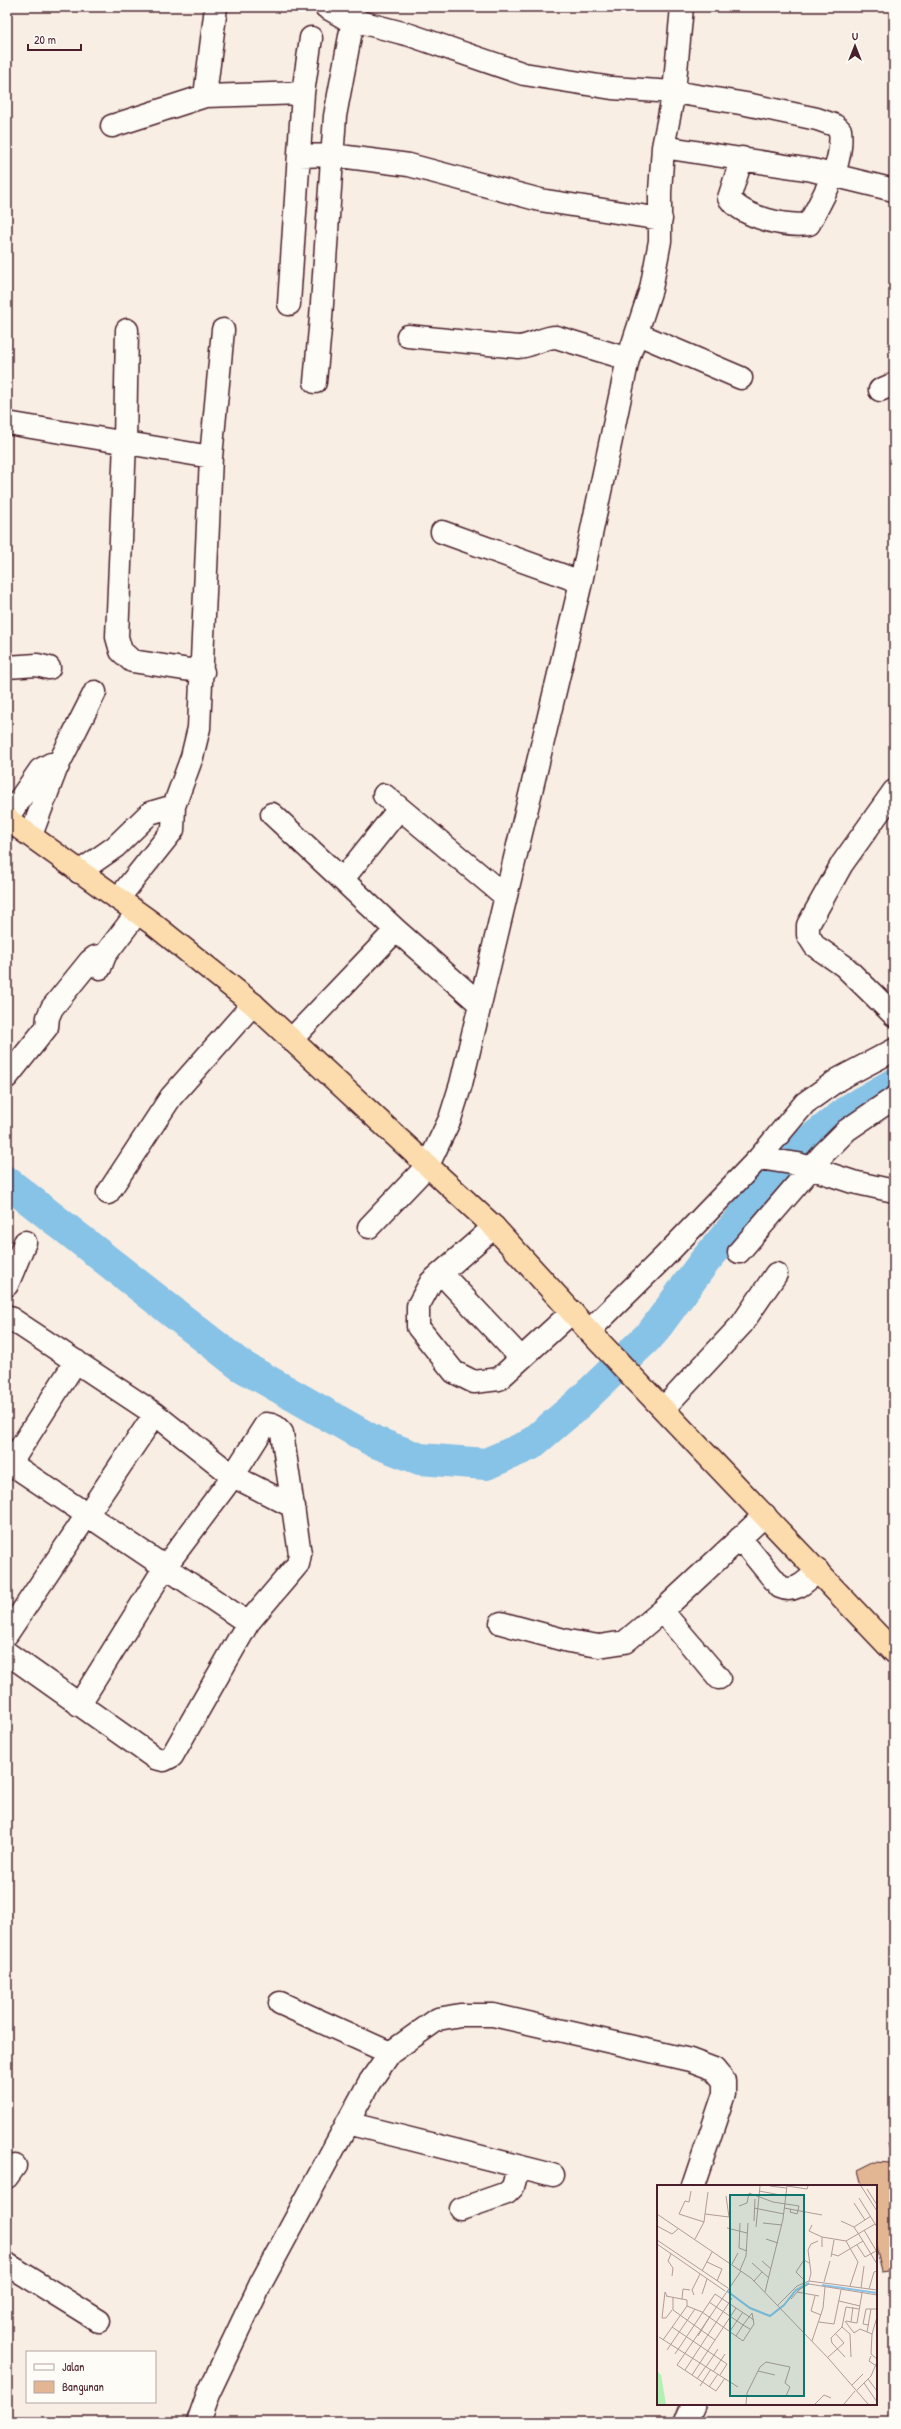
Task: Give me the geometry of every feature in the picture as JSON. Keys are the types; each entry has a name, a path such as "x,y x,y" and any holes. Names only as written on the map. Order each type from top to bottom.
{"highway":[{"path":"7,818 137,913 253,1004 494,1227 572,1312 818,1571 892,1645"}],"street":[{"path":"205,96 216,7"},
{"path":"326,7 354,14 524,74 612,88 674,92 746,104 816,119 834,125 840,130 842,146 833,176 809,224 786,224 744,211 729,198 742,158"},
{"path":"369,1227 428,1166 455,1106 581,582 628,359 638,334 651,289 660,241 660,192 663,147 674,92 682,7"},
{"path":"289,304 312,156 335,116 354,14"},
{"path":"311,38 303,93 312,156 322,318 315,382"},
{"path":"112,126 205,96 303,93"},
{"path":"663,147 742,158 894,190"},
{"path":"312,156 409,165 540,200 661,219"},
{"path":"127,330 125,442 117,637 121,651 132,661 203,672"},
{"path":"118,899 173,830 174,806 192,757 200,728 211,457 223,330"},
{"path":"638,334 741,378"},
{"path":"408,336 518,347 530,346 545,338 556,337 628,359"},
{"path":"7,423 211,457"},
{"path":"442,532 581,582"},
{"path":"7,667 37,665 48,668"},
{"path":"30,835 58,766 95,692"},
{"path":"7,818 40,770 52,764 58,766"},
{"path":"894,791 842,864 808,925 808,935 815,946 844,966 894,1015"},
{"path":"343,879 392,802 505,896"},
{"path":"79,872 115,847 150,813 174,806"},
{"path":"272,814 396,930 480,1004"},
{"path":"7,1077 47,1027 48,1017 52,1008 90,961 95,957 105,955 137,913"},
{"path":"291,1040 396,930"},
{"path":"108,1194 170,1097 253,1004"},
{"path":"592,1333 664,1257 766,1159 810,1099 839,1079 894,1050"},
{"path":"738,1252 805,1166 847,1130 894,1098"},
{"path":"766,1159 805,1166 853,1182 894,1191"},
{"path":"494,1227 431,1282 418,1306 418,1327 454,1372 474,1382 499,1379 572,1312"},
{"path":"7,1285 25,1242"},
{"path":"441,1273 521,1358"},
{"path":"664,1408 742,1324 776,1274"},
{"path":"7,1316 155,1414 233,1476 294,1507"},
{"path":"76,1361 8,1464 88,1514 248,1623"},
{"path":"7,1634 155,1414"},
{"path":"7,1653 79,1705 156,1758 164,1760 172,1756 248,1623 298,1564 300,1554 294,1507 282,1433 277,1426 266,1424 233,1476 165,1567 79,1705"},
{"path":"501,1623 568,1641 605,1645 625,1642 662,1611 765,1515"},
{"path":"740,1538 780,1587 787,1590 795,1589 818,1571"},
{"path":"662,1611 719,1678"},
{"path":"280,2003 390,2053"},
{"path":"198,2422 208,2394 261,2284 347,2123 390,2053 438,2019 460,2015 493,2015 622,2043 690,2060 714,2069 724,2081 724,2094 693,2185"},
{"path":"347,2123 518,2168 553,2175"},
{"path":"461,2209 507,2193 514,2187 518,2168"},
{"path":"7,2264 99,2321"},
{"path":"686,2422 694,2405"}],"building":[{"path":"894,2141 894,2168 888,2143"},
{"path":"874,2162 891,2163 894,2176 894,2270 882,2272 877,2251 877,2185 862,2185 858,2170"}],"waterway":[{"path":"7,1182 240,1365 375,1442 420,1459 486,1464 530,1445 576,1406 652,1333 704,1262 803,1146 852,1108 894,1084"}]}
